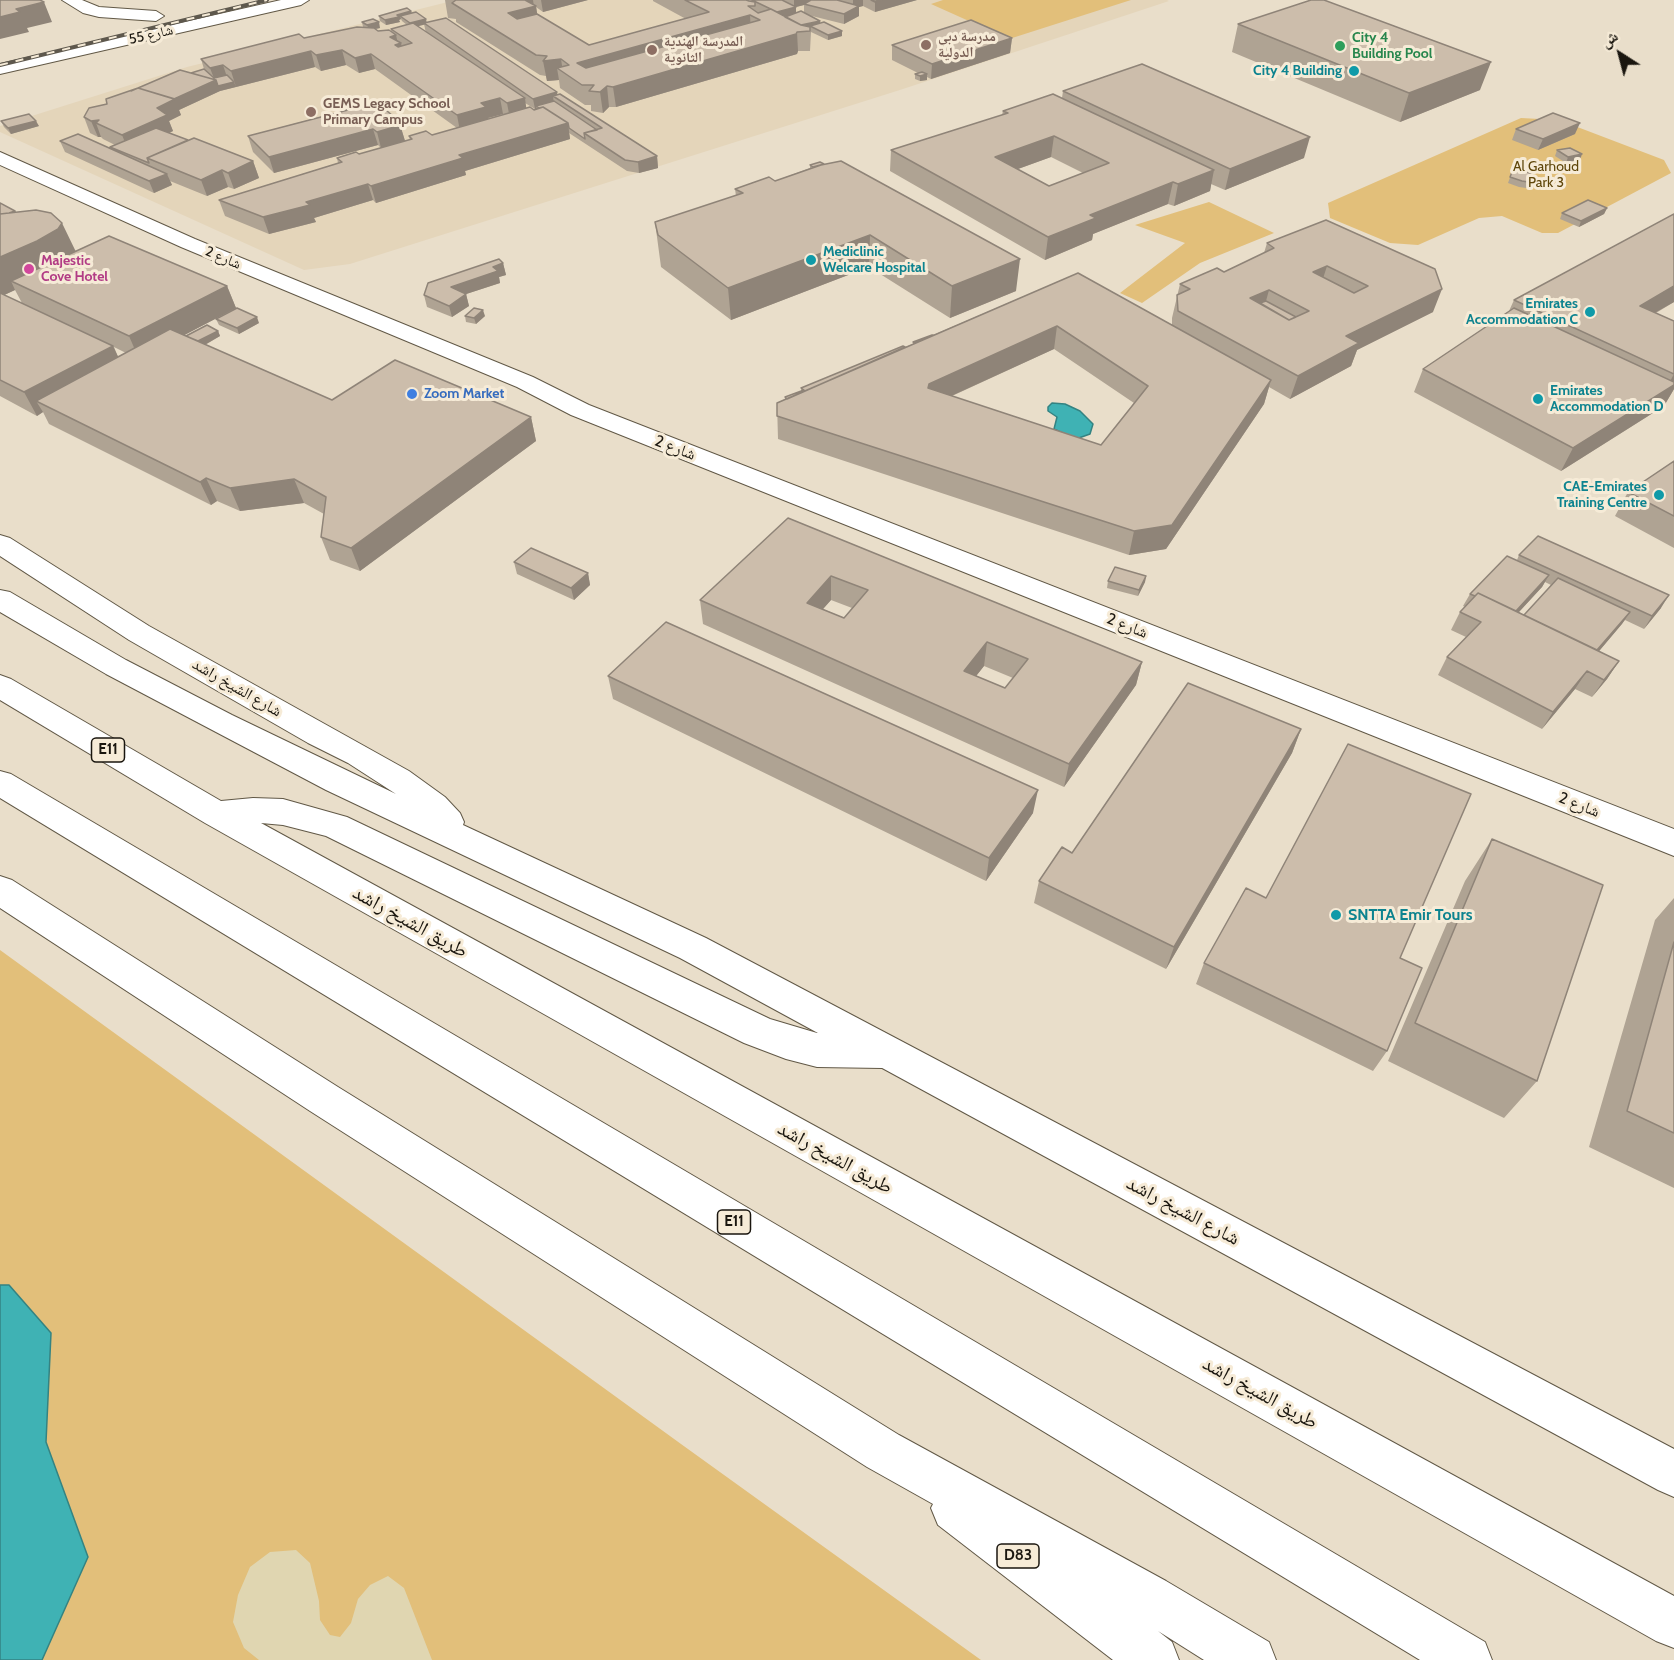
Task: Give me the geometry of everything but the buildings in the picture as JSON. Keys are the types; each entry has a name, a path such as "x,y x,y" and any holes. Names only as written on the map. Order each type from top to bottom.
{"main road":[{"path":"70,0 89,10 150,17"},
{"name":"شارع 55","path":"89,10 96,27 230,0"},
{"name":"شارع 55","path":"0,69 301,0"},
{"path":"132,39 131,29 150,17"},
{"name":"شارع 2","path":"0,158 188,243 525,382 580,410 1674,843"},
{"name":"شارع 2","path":"0,178 112,230 423,359 482,382 580,410"},
{"name":"شارع الشيخ راشد","path":"0,544 139,633 398,779 434,806 466,841"},
{"name":"شارع الشيخ راشد","path":"0,599 116,667 221,723 337,781 693,948 1674,1474"},
{"name":"طريق الشيخ راشد","path":"0,686 217,814 1674,1623"},
{"name":"E11","path":"0,783 1467,1660"},
{"path":"217,814 253,810 283,812 335,826 757,1031 817,1050 882,1051"},
{"path":"0,890 324,1099 883,1451 1120,1581 1251,1660"},
{"name":"D83","path":"883,1451 1155,1660"}],"shaded area":[{"path":"456,0 1169,1 903,89 350,264 304,270 0,132 0,126 187,67"}],"green space":[{"path":"943,0 1131,0 1009,39 931,4"},
{"name":"Al Garhoud Park 3","path":"1521,118 1559,120 1664,160 1671,173 1558,233 1542,233 1502,216 1479,218 1418,245 1390,243 1330,218 1328,203"},
{"path":"1209,202 1274,233 1200,263 1142,303 1120,293 1185,243 1135,225"},
{"path":"0,950 681,1444 981,1660 0,1660"}],"sand":[{"path":"296,1550 310,1563 319,1601 320,1620 330,1635 340,1637 351,1623 358,1599 370,1585 388,1576 404,1588 432,1660 259,1660 244,1648 233,1622 238,1595 250,1567 270,1552"}],"water":[{"path":"1052,403 1065,404 1080,411 1093,424 1090,434 1076,439 1054,429 1057,417 1048,411"},
{"path":"0,1285 9,1285 51,1333 46,1442 88,1557 42,1660 0,1660"}],"railway":[{"path":"0,65 267,0"}],"place":[{"name":"مدرسة دبي الدولية","path":"926,45"},
{"name":"City 4 Building Pool","path":"1340,46"},
{"name":"المدرسة الهندية الثانوية","path":"652,50"},
{"name":"City 4 Building","path":"1354,71"},
{"name":"GEMS Legacy School Primary Campus","path":"311,112"},
{"name":"Mediclinic Welcare Hospital","path":"811,260"},
{"name":"Majestic Cove Hotel","path":"29,269"},
{"name":"Emirates Accommodation C","path":"1590,312"},
{"name":"Zoom Market","path":"412,394"},
{"name":"Emirates Accommodation D","path":"1538,399"},
{"name":"CAE-Emirates Training Centre","path":"1659,495"},
{"name":"SNTTA Emir Tours","path":"1336,915"}]}
